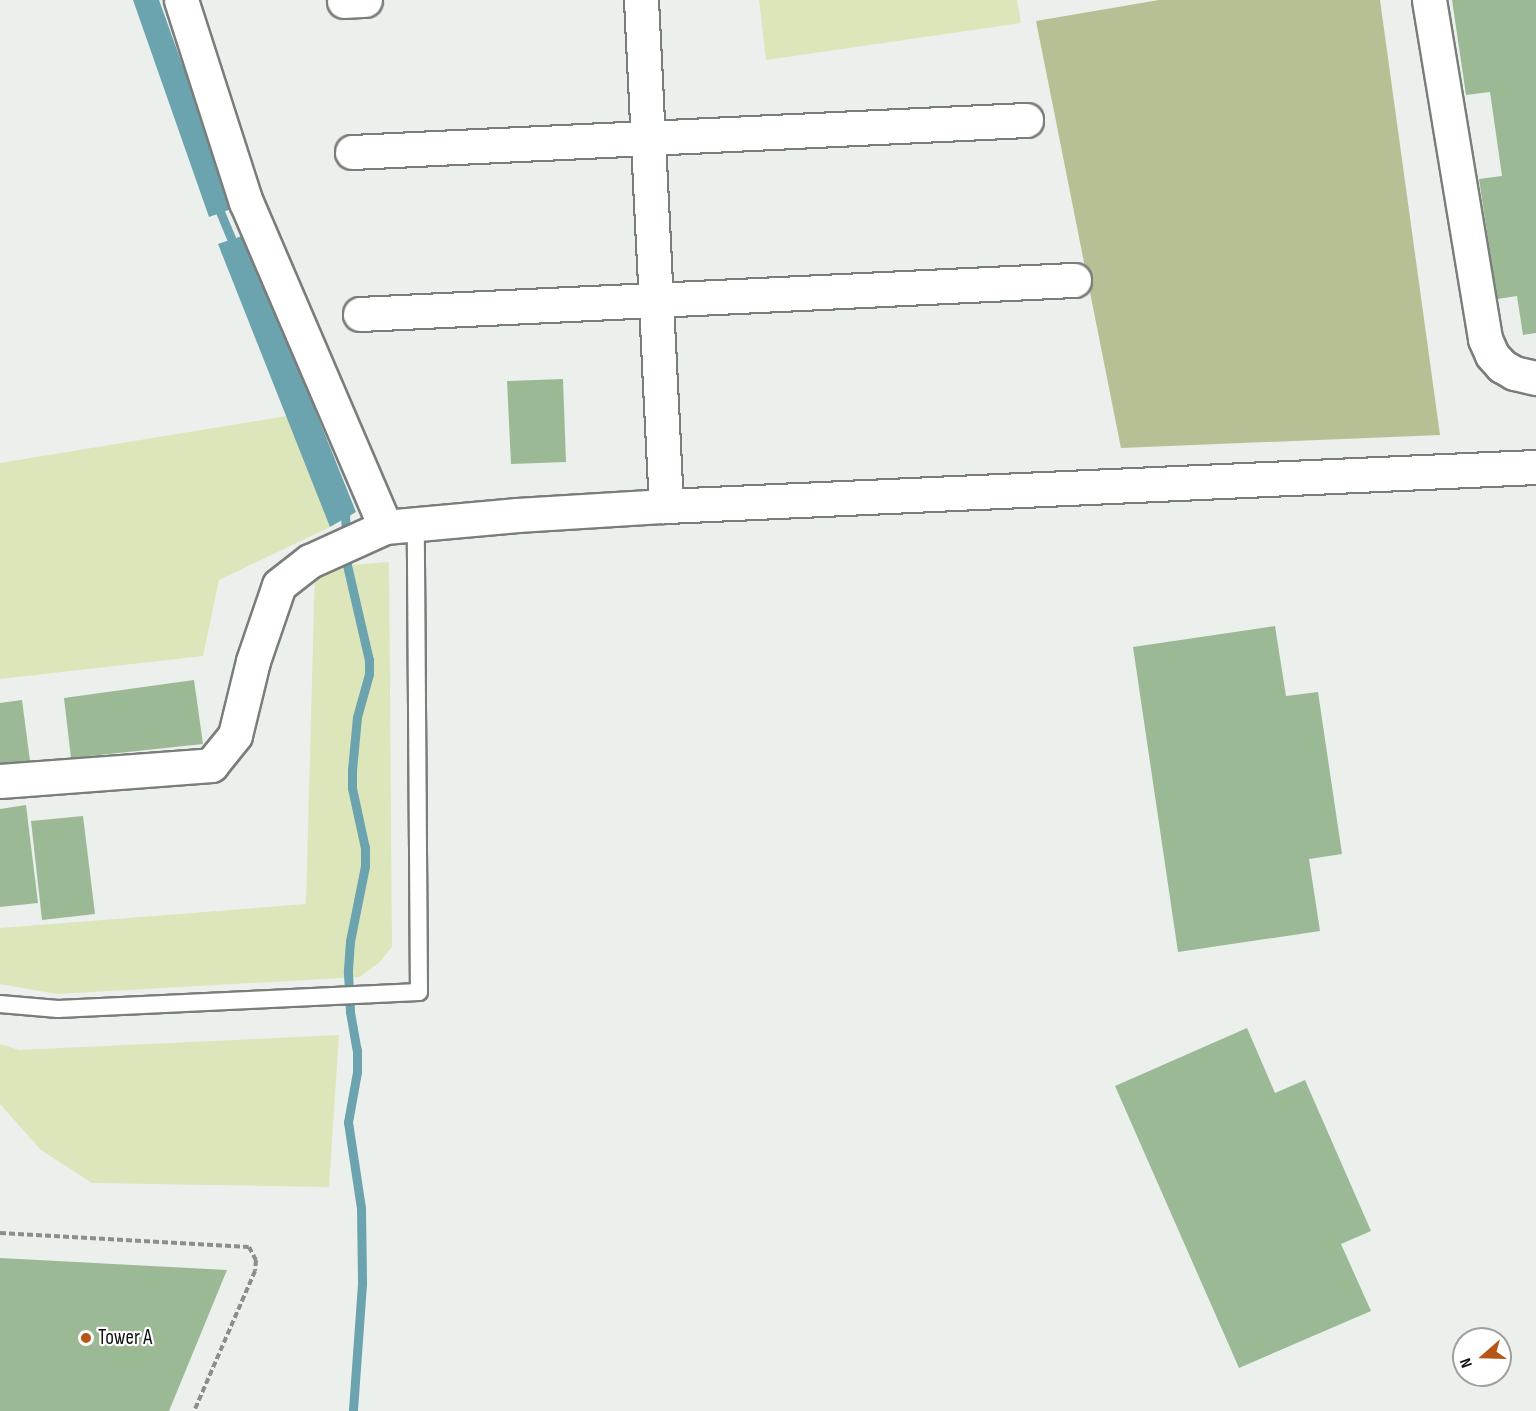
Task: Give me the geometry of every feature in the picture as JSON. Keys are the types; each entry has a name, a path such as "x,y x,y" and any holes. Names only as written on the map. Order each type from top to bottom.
{"street":[{"path":"182,0 246,202 377,534"},
{"path":"641,0 666,506"},
{"path":"1429,0 1485,339 1502,366 1514,373 1536,378"},
{"path":"352,152 1026,120"},
{"path":"360,314 1074,280"},
{"path":"0,781 211,765 235,735 253,661 279,585 310,561 377,534 517,515 666,506 1536,467"}],"lane":[{"path":"0,1004 58,1009 419,992 377,534"}],"path":[{"path":"0,1233 249,1247 256,1260 255,1271 194,1411"}],"green space":[{"path":"759,0 1017,0 1021,23 766,60"},
{"path":"1159,0 1380,0 1440,435 1121,448 1036,21"},
{"path":"287,416 330,527 219,580 203,656 0,679 0,463"},
{"path":"389,562 392,947 379,963 359,977 57,994 0,984 0,928 306,904 315,568"},
{"path":"339,1035 329,1187 92,1183 41,1150 0,1104 0,1044 19,1050"}],"water":[{"path":"133,0 159,0 234,208 209,217"},
{"path":"245,235 356,512 330,527 218,244"}],"building":[{"path":"1452,0 1536,0 1536,333 1523,335 1517,296 1497,299 1479,179 1502,176 1490,92 1466,95"},
{"path":"563,379 566,462 511,464 507,381"},
{"path":"1275,626 1286,696 1318,692 1342,854 1309,859 1320,931 1178,952 1133,647"},
{"path":"194,680 203,744 71,758 64,698"},
{"path":"22,700 30,761 0,765 0,703"},
{"path":"26,805 38,903 0,907 0,809"},
{"path":"83,816 95,914 42,920 31,821"},
{"path":"1247,1028 1275,1093 1305,1080 1371,1231 1341,1244 1371,1311 1239,1368 1115,1086"},
{"name":"Tower A","path":"0,1258 227,1270 169,1411 0,1411"}],"waterway":[{"path":"216,202 236,250"},
{"path":"342,507 345,515 346,537"},
{"path":"346,551 347,565 369,660 369,674 357,717 352,770 352,788 365,848 365,866 350,941 348,973 350,1012 357,1050 357,1072 348,1122 361,1208 362,1284 353,1411"}],"place":[{"name":"Tower A","path":"86,1338"}]}
